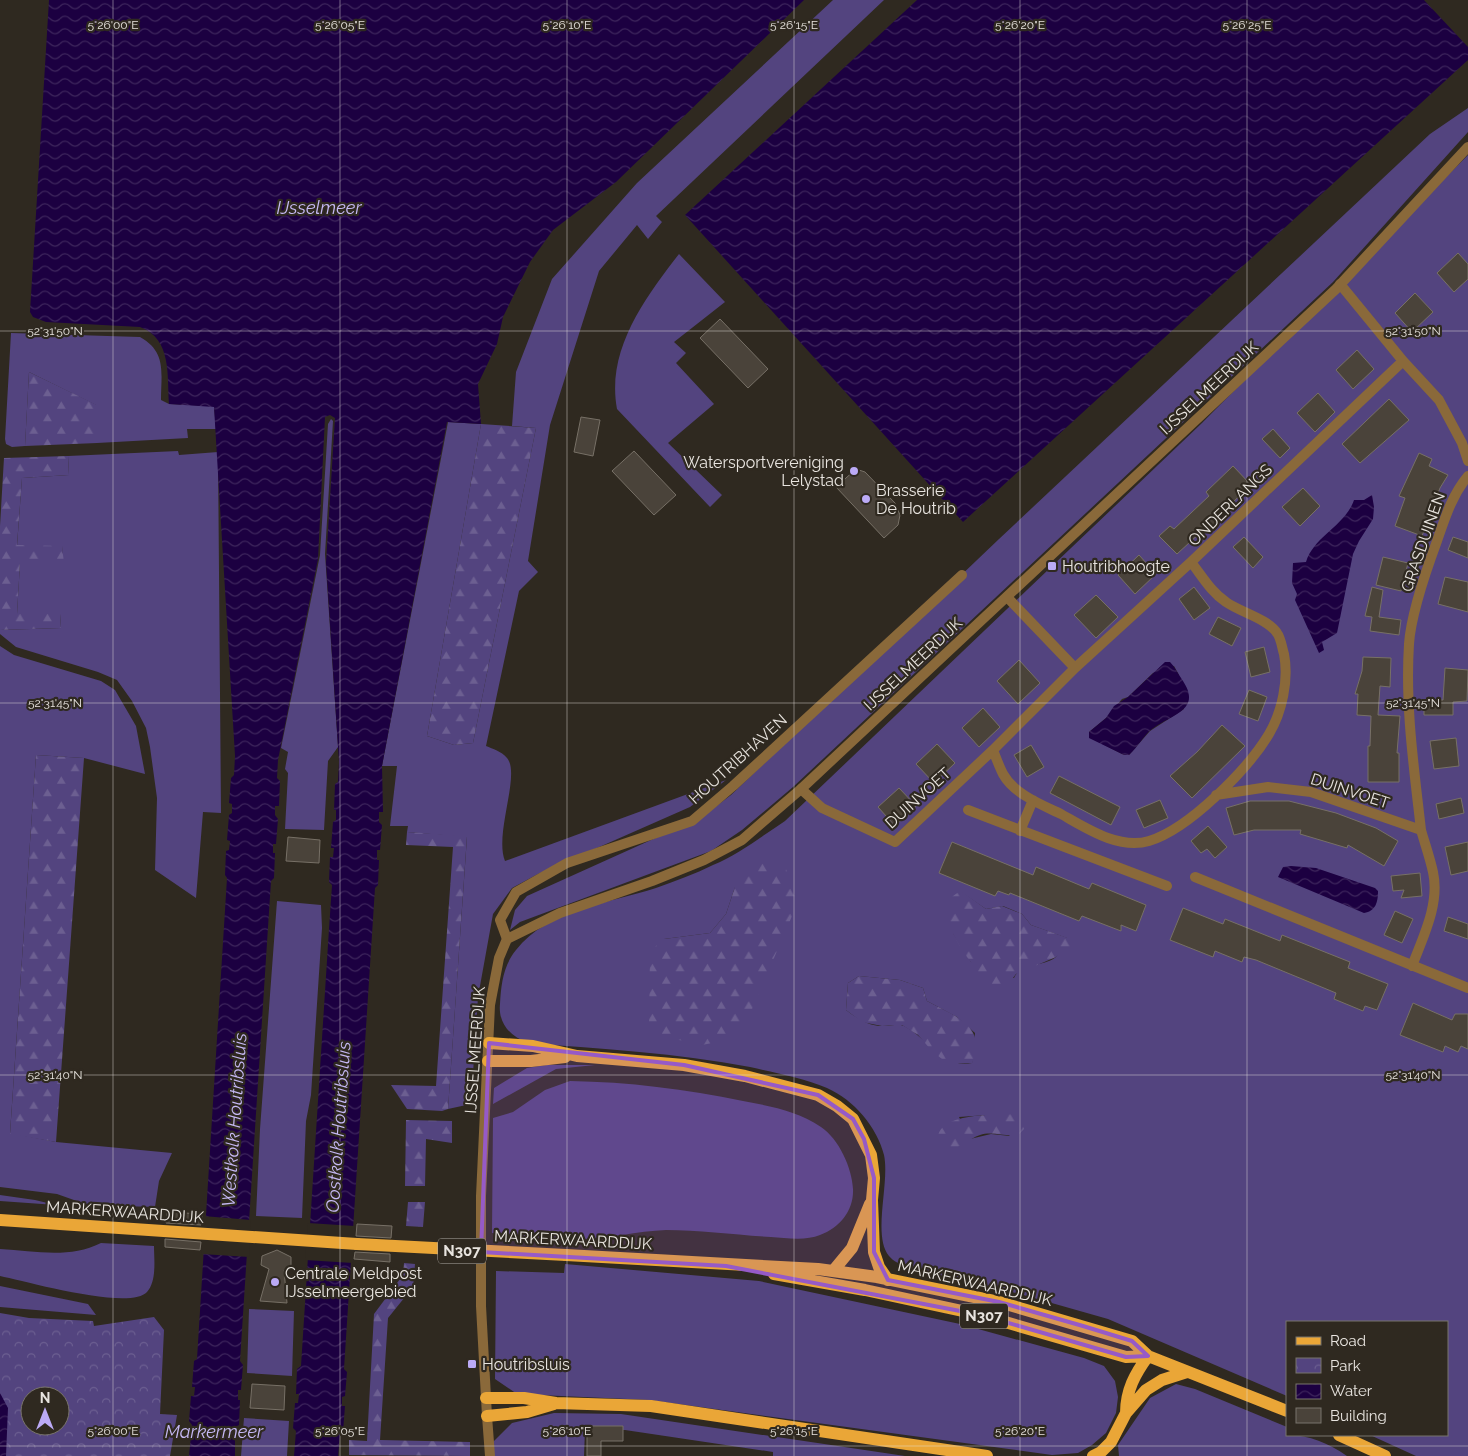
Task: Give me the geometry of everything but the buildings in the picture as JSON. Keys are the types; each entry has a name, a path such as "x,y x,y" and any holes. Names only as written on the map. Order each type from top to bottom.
{"main road":[{"path":"489,1043 533,1046 577,1056 684,1066 745,1076 818,1095 837,1106 853,1119 871,1155 874,1178 872,1200 874,1252 879,1267 888,1280"},
{"path":"488,1061 531,1061 577,1056"},
{"path":"833,1271 852,1248 872,1200"},
{"name":"MARKERWAARDDIJK","path":"0,1220 433,1249 833,1271 999,1302 1132,1341 1148,1356 1286,1411"},
{"name":"MARKERWAARDDIJK","path":"726,1266 865,1290 981,1315 1126,1358 1148,1356"},
{"path":"1126,1414 1126,1397 1148,1356"},
{"path":"1099,1455 1111,1442 1126,1414 1154,1384 1187,1372"},
{"path":"486,1398 524,1398 556,1403 651,1406 987,1456"},
{"path":"487,1416 526,1412 556,1403"},
{"path":"1341,1436 1385,1456"}],"street":[{"name":"IJSSELMEERDIJK","path":"490,1456 480,1306 481,1196 490,1006 499,958 507,939 560,913 652,881 704,860 742,840 801,789 1340,284 1468,147"},
{"path":"1340,284 1403,361 1439,400 1462,443 1468,461"},
{"name":"ONDERLANGS","path":"993,750 1075,668 1192,562 1403,361"},
{"name":"GRASDUINEN","path":"1420,830 1409,716 1409,642 1426,570 1458,488 1468,476"},
{"path":"993,750 1004,776 1018,790 1033,800 1107,838 1134,842 1148,841 1176,829 1216,795 1254,756 1269,733 1279,712 1286,668 1277,633 1265,621 1248,615 1216,595 1192,562"},
{"name":"HOUTRIBHAVEN","path":"507,939 500,920 516,892 567,863 692,821 962,575"},
{"path":"1007,597 1075,668"},
{"name":"DUINVOET","path":"801,789 822,808 895,842 993,750"},
{"name":"DUINVOET","path":"1216,795 1268,787 1311,792 1420,830"},
{"path":"1020,831 1033,800"},
{"path":"968,810 1167,886"},
{"path":"1412,966 1428,926 1433,904 1434,873 1420,830"},
{"path":"1195,877 1468,988"}],"highlighted area":[{"path":"489,1043 684,1065 818,1095 853,1119 864,1139 874,1178 874,1252 888,1280 999,1302 1083,1326 1132,1341 1148,1356 1126,1357 981,1315 726,1266 481,1252"}],"green space":[{"path":"833,0 884,0 656,216 662,222 648,239 637,225 599,271 550,425 528,561 538,572 519,591 486,746 497,750 505,756 510,766 510,791 503,836 505,861 726,780 690,807 538,874 512,888 493,914 478,997 471,1104 448,1109 467,837 407,832 408,826 390,826 397,766 382,766 448,422 481,424 427,736 454,745 473,743 536,428 512,426 516,372 552,279 637,183"},
{"path":"1468,108 1468,132 1333,282 793,787 742,830 711,851 520,922 510,930 515,910 527,896 702,817 731,795 999,539 1430,134"},
{"path":"1468,155 1468,1456 1416,1456 1372,1436 1448,1436 1448,1321 1286,1321 1286,1396 1108,1319 1020,1294 905,1267 895,1261 889,1256 884,1247 882,1235 885,1167 881,1145 870,1125 855,1107 827,1088 789,1076 723,1062 639,1052 528,1043 516,1037 503,1024 500,1011 500,997 505,969 516,950 529,936 562,916 600,903 656,888 722,861 741,851 785,821 1202,423","holes":["1174,666 1179,675 1184,709 1150,731 1129,755 1124,755 1089,737 1089,732 1106,718 1122,699 1128,697 1153,673","735,887 702,1045 664,939 710,933 726,914","961,892 986,909 1003,906 1022,914 1031,925 1067,938 1060,952 1047,962 1022,969 1014,978 971,962 953,933","859,976 900,980 923,988 927,1001 957,1017 975,1033 972,1063 960,1063 942,1057 904,1026 869,1024 846,1010 848,983","987,1115 1010,1136 991,1134 970,1139 959,1117"]},
{"path":"679,254 725,302 674,342 686,353 676,363 714,404 668,443 722,495 710,507 617,409 615,387 617,366 631,326 653,288"},
{"path":"11,333 140,337 155,349 159,356 161,364 161,400 169,404 214,406 216,429 187,429 188,438 97,443 96,405 29,372 25,446 12,447 6,444 5,439"},
{"path":"29,372 97,405 97,443 25,446"},
{"path":"331,419 333,421 325,554 338,747 328,761 324,830 285,829 288,773 285,769 288,752 281,748 320,555 328,424"},
{"path":"481,424 536,428 473,743 454,745 427,736"},
{"path":"178,451 179,455 218,452 221,813 203,812 196,898 155,870 157,798 150,747 146,728 132,701 117,680 98,672 16,647 0,634 0,630 61,628 60,614 17,614 20,563 63,563 62,546 17,546 22,478 69,475 68,456"},
{"path":"68,456 69,475 22,478 17,545 62,546 64,563 20,563 17,614 60,614 61,628 0,630 0,526 4,458"},
{"path":"0,646 14,655 101,681 115,690 136,726 145,774 84,758 36,755 10,1133 56,1142 172,1153 159,1181 155,1207 88,1205 57,1194 0,1187"},
{"path":"36,755 84,758 56,1142 10,1134"},
{"path":"407,832 467,836 448,1109 442,1111 407,1109 391,1085 436,1086 453,847 406,845"},
{"path":"755,861 771,861 786,869 798,902 744,1028 722,1041 702,1045 656,1035 649,1023 650,951 664,939 710,933 726,914 735,887"},
{"path":"961,891 986,909 1002,906 1022,914 1031,925 1068,938 1071,946 1056,957 1016,974 1005,988 990,985 962,949 950,927 946,908 949,900"},
{"path":"277,901 321,905 322,928 311,1095 306,1121 302,1218 256,1216 260,1129"},
{"path":"859,976 900,980 923,988 927,1001 966,1023 972,1031 976,1039 976,1050 972,1063 947,1063 932,1051 918,1035 902,1025 882,1026 862,1022 846,1010 848,983"},
{"path":"547,1065 595,1065 556,1069 493,1104 494,1088 527,1068"},
{"path":"570,1081 657,1087 700,1093 773,1107 812,1121 828,1132 839,1146 847,1163 853,1189 853,1197 848,1211 834,1228 814,1237 802,1239 679,1230 579,1239 492,1233 493,1118 513,1112 545,1090"},
{"path":"1019,1115 1024,1129 1018,1135 985,1134 975,1137 955,1148 945,1150 940,1148 938,1137 942,1128 950,1123 973,1116"},
{"path":"406,1120 452,1121 452,1143 426,1139 425,1186 405,1186"},
{"path":"0,1195 35,1200 56,1205 0,1201"},
{"path":"408,1202 425,1202 423,1227 406,1226"},
{"path":"101,1243 154,1246 154,1276 147,1292 137,1297 100,1297 0,1276 0,1249 52,1253 77,1251"},
{"path":"404,1263 415,1264 413,1287 388,1318 380,1440 470,1442 470,1456 349,1455 349,1440 367,1441 374,1314 403,1275"},
{"path":"565,1264 759,1281 960,1324 1084,1358 1104,1366 1115,1381 1118,1397 1116,1413 1106,1433 1092,1445 1078,1453 1052,1455 649,1400 517,1394 495,1379 496,1271 564,1273"},
{"path":"0,1286 88,1304 96,1315 0,1307"},
{"path":"249,1309 294,1311 292,1376 247,1373"},
{"path":"0,1313 29,1318 93,1321 94,1326 154,1317 164,1330 160,1414 177,1415 170,1456 0,1456"},
{"path":"1176,1384 1195,1389 1286,1427 1286,1436 1303,1436 1319,1441 1347,1456 1119,1456 1118,1445 1150,1398"},
{"path":"554,1413 621,1414 905,1456 773,1456 773,1452 625,1430 585,1430 584,1456 494,1456 493,1442 512,1423"},
{"path":"244,1418 289,1421 287,1456 241,1456"}],"water":[{"name":"IJsselmeer","path":"49,0 804,0 616,182 553,230 530,262 503,317 497,344 478,384 481,424 447,422 382,766 383,812 379,812 379,822 382,825 380,850 377,850 377,860 379,860 378,885 375,888 344,1369 347,1372 345,1396 342,1397 342,1406 345,1406 343,1432 340,1434 338,1456 294,1456 296,1431 293,1428 295,1403 298,1403 299,1394 296,1394 297,1369 301,1366 332,885 329,882 330,857 333,857 334,848 331,848 333,822 336,820 336,810 334,810 335,784 338,782 339,762 326,563 335,418 330,415 325,417 318,559 278,760 277,778 280,781 279,806 275,806 275,815 278,819 276,844 273,844 273,853 275,853 274,878 271,881 240,1361 243,1365 241,1390 238,1390 238,1400 240,1400 239,1425 235,1427 235,1456 189,1456 192,1425 189,1421 191,1396 194,1396 195,1387 192,1387 194,1361 197,1359 227,878 225,875 226,851 229,850 230,841 227,840 229,815 232,813 232,804 229,803 235,756 214,407 169,404 166,359 163,349 158,340 140,327 46,322 33,317 30,312"},
{"path":"917,0 1424,0 1468,47 1468,60 963,522 685,215"},
{"path":"1372,495 1373,519 1353,554 1337,633 1322,642 1324,650 1319,653 1295,600 1297,594 1292,583 1293,563 1306,562 1316,545 1344,517 1354,500 1364,500"},
{"path":"1165,662 1172,664 1188,691 1189,699 1187,705 1182,710 1152,729 1129,755 1124,755 1089,738 1089,732 1106,718 1114,706 1128,697"},
{"path":"1283,867 1316,868 1375,888 1378,891 1376,905 1364,913 1278,877"},
{"path":"0,1393 8,1408 6,1456 0,1456"}],"pier":[{"path":"203,1216 251,1220 249,1257 201,1254"},
{"path":"308,1223 355,1226 353,1263 305,1260"}],"place":[{"name":"Watersportvereniging Lelystad","path":"854,471"},
{"name":"Brasserie De Houtrib","path":"866,499"},
{"name":"Houtribhoogte","path":"1052,566"},
{"name":"Centrale Meldpost IJsselmeergebied","path":"275,1282"},
{"name":"Houtribsluis","path":"472,1364"}],"water label":[{"name":"Westkolk Houtribsluis","path":"234,1120"},
{"name":"Oostkolk Houtribsluis","path":"338,1127"},
{"name":"Markermeer","path":"214,1431"}]}
